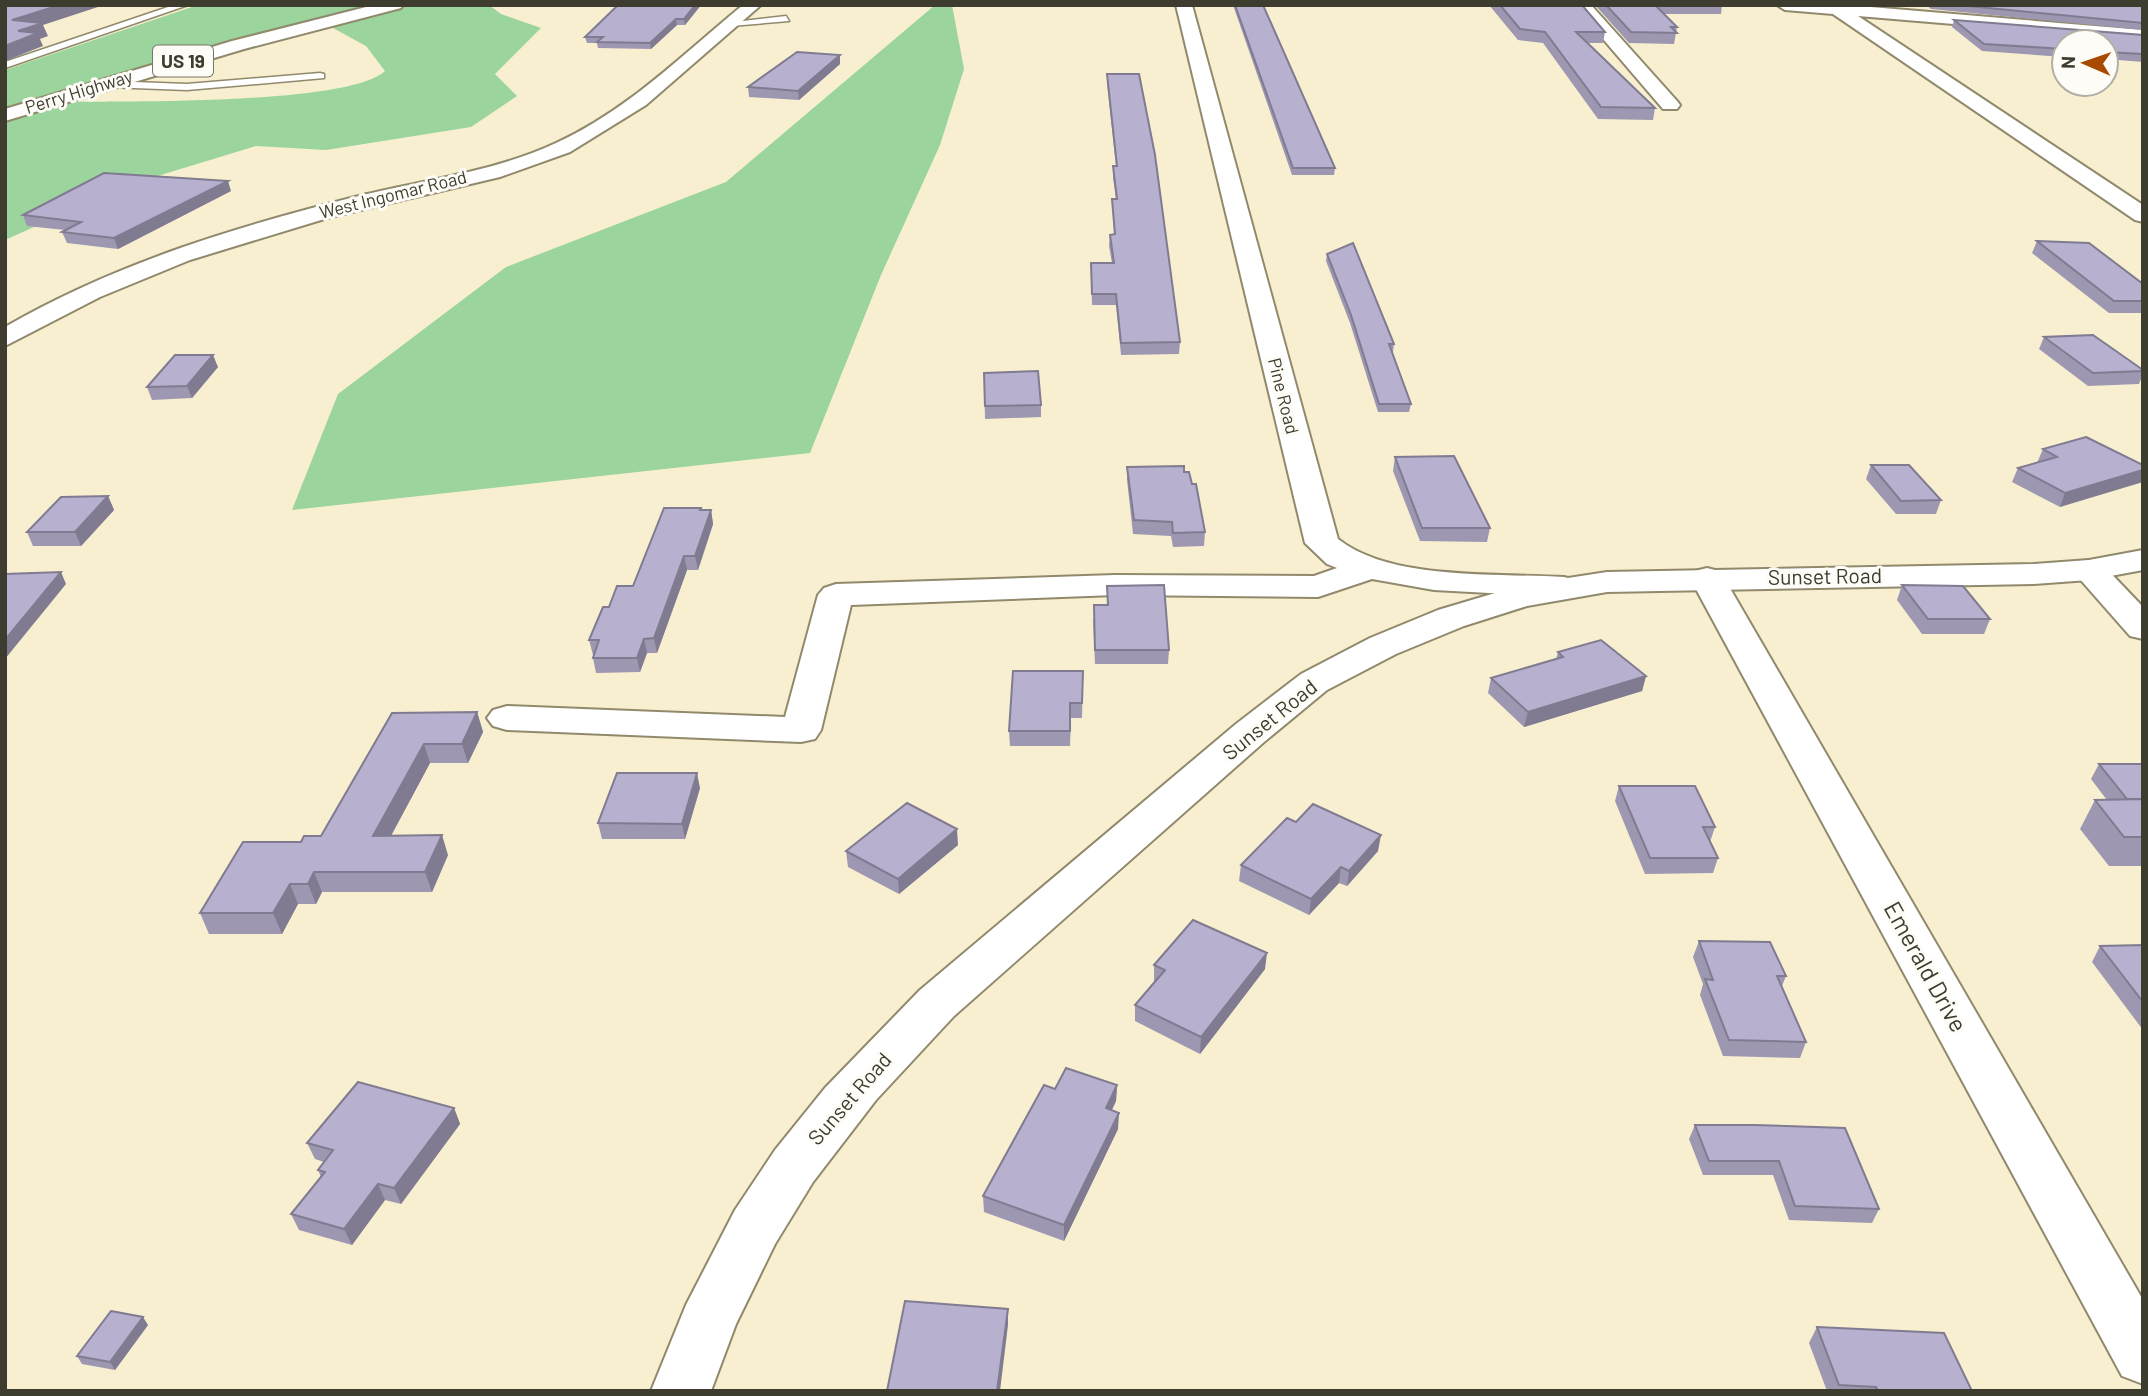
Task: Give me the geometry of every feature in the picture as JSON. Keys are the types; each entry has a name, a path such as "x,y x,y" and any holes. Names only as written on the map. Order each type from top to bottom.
{"street":[{"name":"Perry Highway","path":"5,114 267,37 395,5"},
{"name":"West Ingomar Road","path":"5,338 106,285 207,245 265,227 459,180 563,148 616,117 753,5"},
{"name":"Pine Road","path":"1184,5 1318,530 1330,553 1367,569 1408,576 1564,587"},
{"path":"1582,5 1670,105"},
{"path":"1786,5 2143,35"},
{"path":"1838,10 2143,215"},
{"name":"Sunset Road","path":"681,1391 691,1360 725,1286 776,1192 816,1135 937,1003 1250,733 1314,682 1383,646 1451,618 1484,606 1564,587 1707,578 2089,570 2143,560"},
{"path":"507,718 801,730 836,595 1115,585 1318,587 1367,569"},
{"path":"2089,570 2143,628"},
{"name":"Emerald Drive","path":"1707,578 2143,1356"}],"lane":[{"path":"5,65 184,5"},
{"path":"731,23 786,19"},
{"path":"107,84 187,87 320,76"}],"green space":[{"path":"198,5 489,5 501,14 541,28 495,74 517,96 471,127 326,150 256,146 128,185 5,240 5,70","holes":["322,22 366,46 385,71 362,82 325,90 226,99 49,102"]},
{"path":"935,5 952,5 964,69 940,145 881,275 810,453 292,510 338,394 506,267 726,182"}],"building":[{"path":"5,5 60,5 12,20 43,23 18,31 38,33 5,46"},
{"path":"618,5 695,5 684,19 676,19 650,43 597,42 603,37 585,37"},
{"path":"1235,5 1263,5 1335,168 1293,168"},
{"path":"1500,5 1582,5 1605,32 1576,32 1655,108 1601,107 1545,32 1520,29"},
{"path":"1606,5 1655,5 1677,27 1671,27 1677,33 1631,32"},
{"path":"1958,5 2143,5 2143,23"},
{"path":"1954,20 2055,28 2050,28 2050,48 1984,44"},
{"path":"2120,33 2143,35 2143,54 2120,53"},
{"path":"797,52 840,55 798,91 748,87"},
{"path":"1107,74 1139,74 1155,155 1180,342 1121,343 1116,294 1092,294 1091,263 1114,263 1110,235 1115,234 1112,199 1117,199 1113,166 1117,166"},
{"path":"104,173 228,181 114,238 62,232 81,222 23,215"},
{"path":"2037,241 2089,243 2143,284 2143,301 2114,301"},
{"path":"1353,243 1394,344 1389,344 1411,404 1379,404 1351,315 1327,254"},
{"path":"2093,335 2143,371 2093,373 2044,337"},
{"path":"175,355 213,355 187,386 147,387"},
{"path":"1038,371 1041,405 985,406 984,373"},
{"path":"2086,437 2143,465 2143,470 2065,493 2018,468 2057,457 2043,449"},
{"path":"1454,456 1490,528 1422,528 1395,457"},
{"path":"1871,465 1909,465 1941,500 1901,501"},
{"path":"1184,466 1184,472 1189,472 1192,484 1196,484 1205,532 1173,533 1172,522 1134,520 1127,467"},
{"path":"108,496 75,532 27,532 61,497"},
{"path":"664,508 711,510 695,556 684,556 654,638 644,639 637,658 593,658 599,640 589,640 603,607 609,607 617,586 633,586"},
{"path":"61,572 5,640 5,574"},
{"path":"1164,585 1169,650 1095,650 1094,605 1108,605 1107,586"},
{"path":"1902,585 1963,586 1990,619 1928,619"},
{"path":"1601,640 1646,676 1528,712 1491,678 1563,657 1558,652"},
{"path":"1013,671 1083,671 1082,703 1070,703 1070,731 1009,731"},
{"path":"477,712 462,744 424,744 373,836 442,835 425,872 314,872 308,884 290,884 273,913 200,913 243,842 301,842 304,836 321,836 392,713"},
{"path":"2099,764 2143,764 2143,799 2127,799"},
{"path":"617,773 697,773 682,824 598,823"},
{"path":"1619,786 1695,786 1715,827 1703,827 1718,858 1650,858"},
{"path":"2143,799 2143,837 2124,837 2095,800"},
{"path":"907,803 957,829 898,879 846,851"},
{"path":"1313,804 1381,835 1349,871 1341,867 1311,899 1241,865 1287,818 1296,822"},
{"path":"1193,920 1267,953 1201,1037 1135,1005 1165,970 1154,965"},
{"path":"1699,941 1770,942 1786,976 1777,976 1806,1042 1729,1040 1705,979 1713,980"},
{"path":"2143,945 2143,1002 2100,946"},
{"path":"1066,1068 1117,1085 1106,1108 1119,1113 1064,1225 983,1196 1044,1085 1055,1089"},
{"path":"358,1082 454,1108 394,1188 378,1184 344,1229 291,1214 325,1172 318,1170 333,1150 307,1143"},
{"path":"1695,1125 1845,1128 1879,1209 1795,1206 1779,1161 1709,1161"},
{"path":"905,1301 1008,1309 997,1391 887,1391"},
{"path":"111,1311 143,1317 110,1362 77,1356"},
{"path":"1817,1327 1944,1333 1972,1391 1878,1391 1876,1387 1839,1385"}]}
